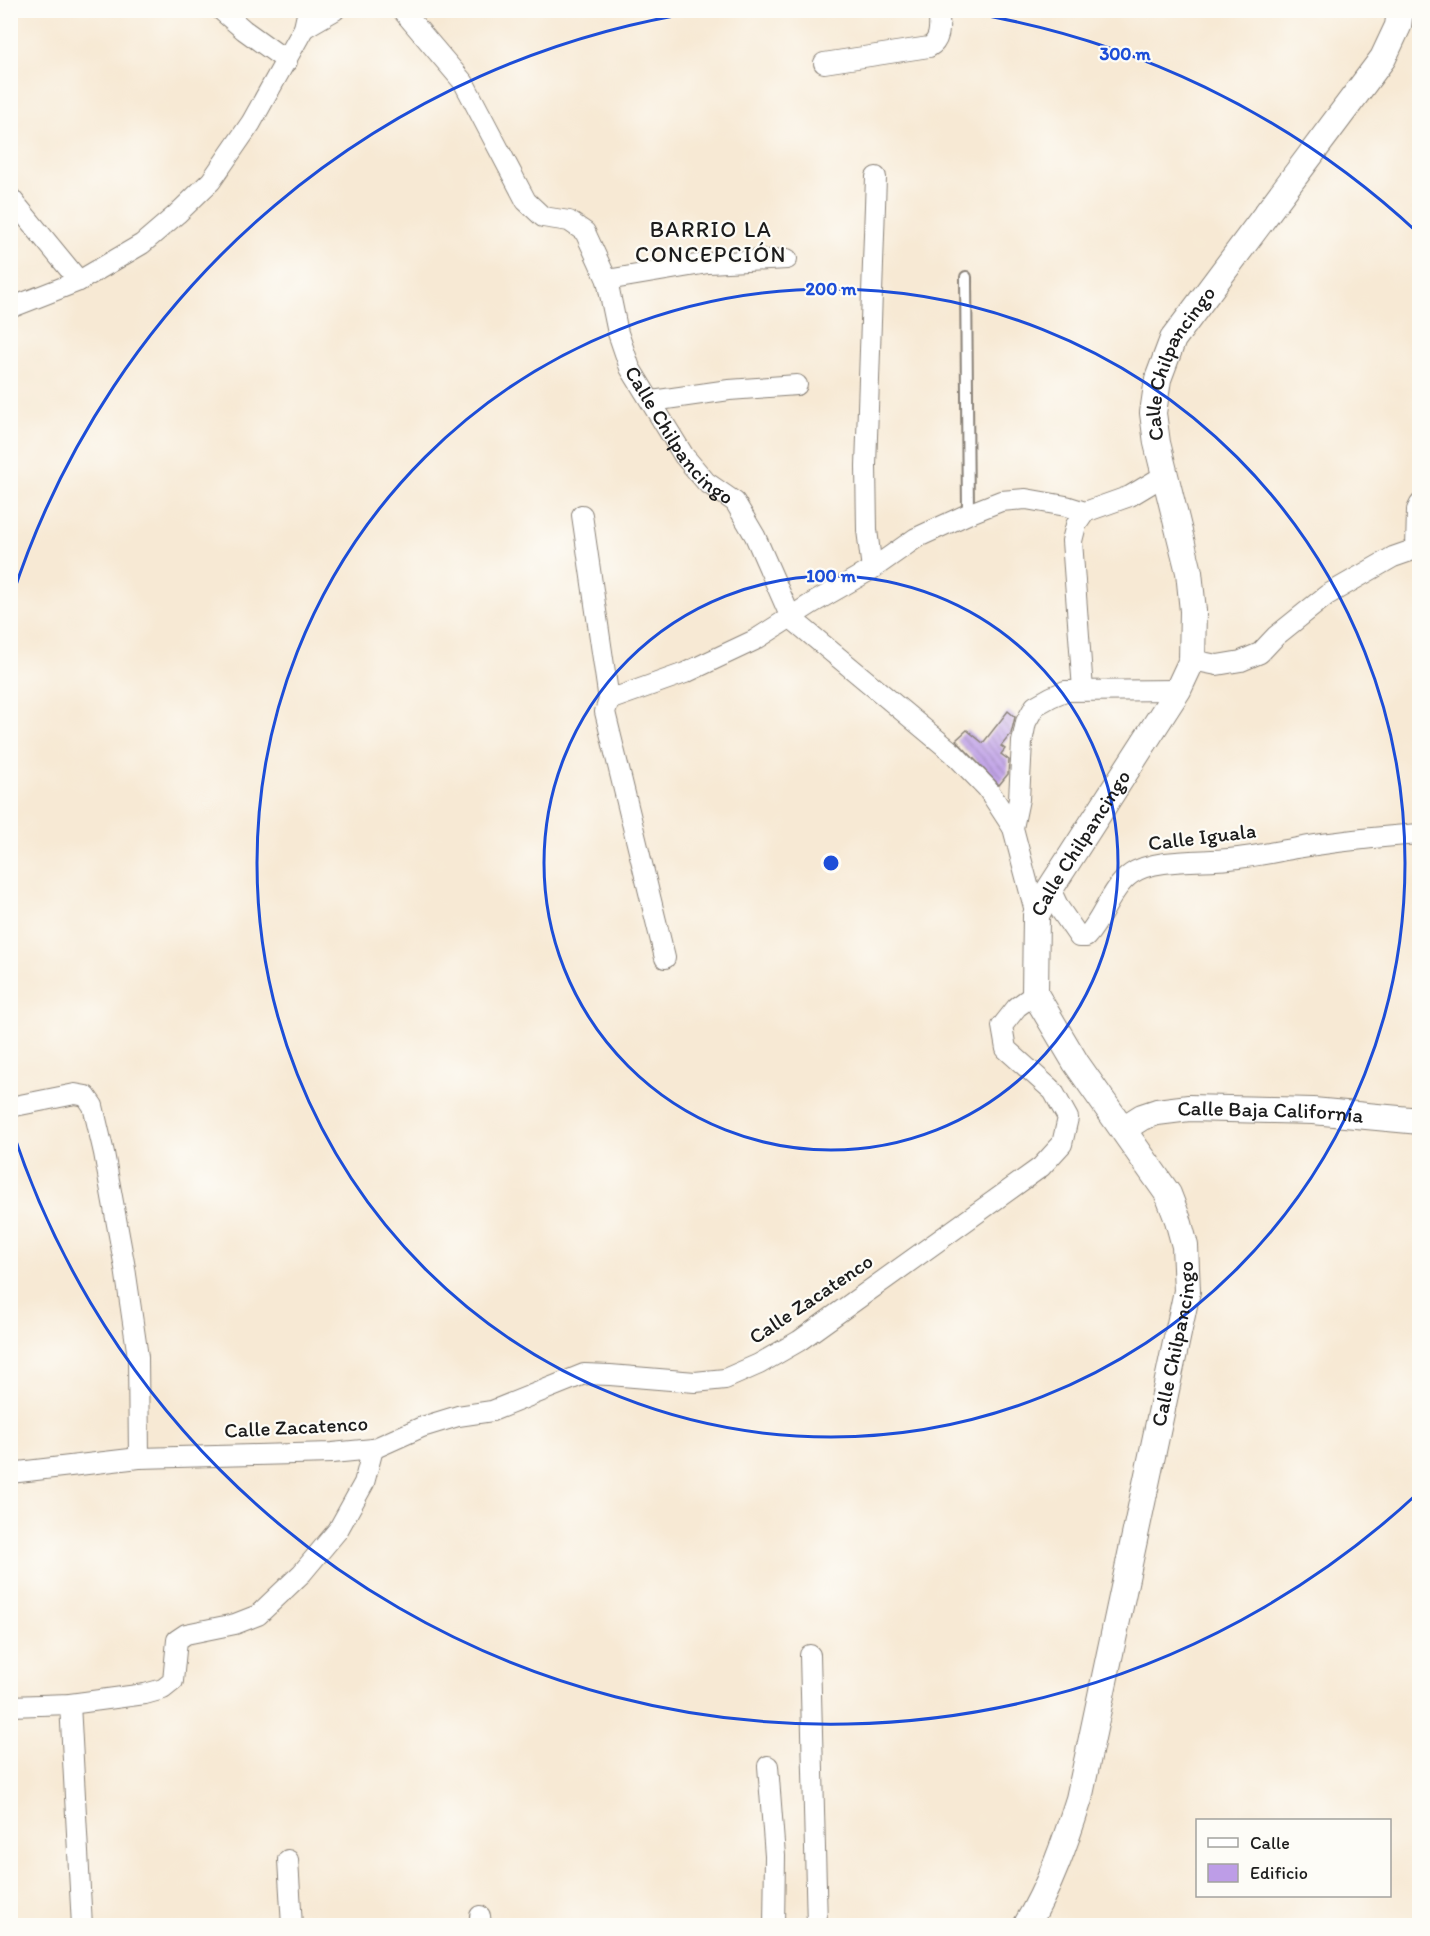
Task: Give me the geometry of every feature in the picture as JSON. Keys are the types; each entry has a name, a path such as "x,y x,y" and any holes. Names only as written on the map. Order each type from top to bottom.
{"street":[{"path":"221,10 287,61"},
{"path":"10,308 79,281 142,244 177,214 211,181 251,123 287,61 306,19 335,10"},
{"name":"Calle Chilpancingo","path":"402,10 464,83 526,201 543,217 569,221 585,232 607,280 618,333 630,368 684,456 706,482 735,502 755,536 791,618 953,753 987,788 1013,828"},
{"path":"824,63 929,47 939,38 939,10"},
{"name":"Calle Chilpancingo","path":"1026,1926 1042,1899 1079,1799 1187,1291 1185,1246 1168,1194 1076,1063 1035,994 1036,915 1050,889 1178,690 1192,660 1193,611 1189,572 1157,443 1153,412 1158,379 1173,339 1383,58 1398,26 1400,10"},
{"path":"872,569 867,530 866,466 876,177"},
{"path":"10,197 79,281"},
{"path":"607,280 708,263 787,259"},
{"path":"652,401 729,390 797,385"},
{"path":"1083,690 1072,541 1076,525 1085,512 1130,496 1165,475"},
{"path":"609,700 685,673 756,640 811,604 872,569 916,538 968,514 1001,501 1026,499 1085,512"},
{"path":"1192,660 1217,666 1241,661 1260,653 1276,636 1327,595 1393,557 1418,550 1417,510 1419,504"},
{"path":"582,515 609,700 605,712 665,958"},
{"path":"1036,915 1013,828 1019,799 1022,742 1026,722 1035,706 1065,691 1178,690"},
{"name":"Calle Iguala","path":"1050,889 1059,908 1079,937 1086,937 1094,929 1118,887 1131,874 1144,868 1231,859 1371,838 1419,834"},
{"name":"Calle Zacatenco","path":"10,1473 139,1458 332,1453 373,1449 422,1427 458,1416 492,1411 584,1374 696,1382 725,1379 759,1364 800,1341 1041,1167 1062,1144 1068,1118 1053,1091 1006,1049 1002,1026 1017,1007 1035,994"},
{"path":"10,1107 75,1094 86,1096 93,1106 126,1268 138,1358 139,1458"},
{"name":"Calle Baja California","path":"1124,1129 1150,1114 1189,1108 1313,1111 1419,1121"},
{"path":"10,1706 70,1704 146,1694 163,1689 173,1681 177,1640 186,1634 235,1624 258,1615 303,1573 338,1530 364,1483 373,1449"},
{"path":"810,1655 817,1926"},
{"path":"70,1704 82,1926"},
{"path":"768,1766 775,1856 774,1926"},
{"path":"288,1860 292,1926"}],"lane":[{"path":"966,277 968,514"}],"building":[{"path":"1008,711 1015,717 1011,734 1001,746 1005,749 1001,754 1009,760 1008,774 999,785 956,740 967,730 983,743"}],"district":[{"name":"BARRIO LA CONCEPCIÓN","path":"711,242"}]}
